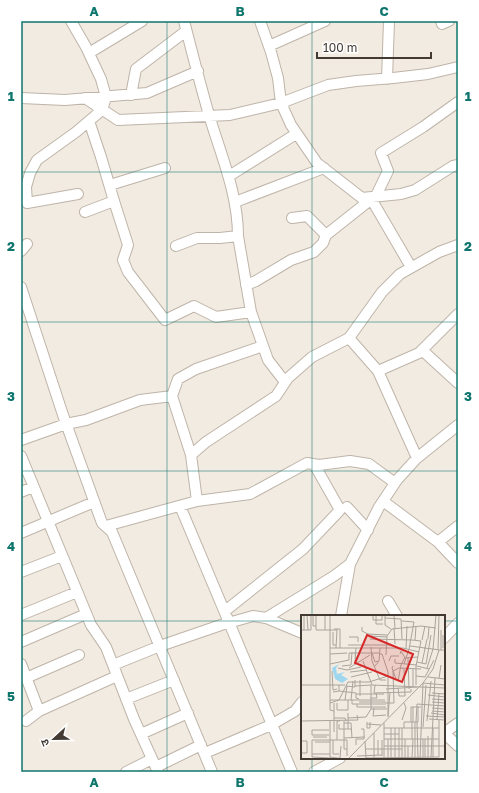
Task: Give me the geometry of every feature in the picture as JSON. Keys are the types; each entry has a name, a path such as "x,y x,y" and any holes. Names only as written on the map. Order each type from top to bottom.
{"street":[{"path":"70,21 89,53 101,79 106,97 102,110 37,160 30,173 26,187 27,204 78,194"},
{"path":"89,53 142,21"},
{"path":"260,21 278,78 281,103 296,134 317,163 362,198 401,194 415,190 453,166 458,165"},
{"path":"269,46 325,21"},
{"path":"387,79 389,21"},
{"path":"441,21 442,24 449,21"},
{"path":"131,95 136,69 185,26 209,116 229,176 235,202 238,221 238,236 251,312 268,360 285,382"},
{"path":"85,98 118,120 230,115 281,103 328,85 428,74 458,67"},
{"path":"21,98 65,100 147,93 198,71"},
{"path":"411,267 373,202 374,197 388,171 381,153 423,128 458,102"},
{"path":"89,121 128,245 123,260 128,272 165,320 194,306 216,317 251,312"},
{"path":"229,176 296,134"},
{"path":"110,185 165,168"},
{"path":"235,202 324,168"},
{"path":"246,284 256,282 291,260 314,252 323,243 326,235 374,197"},
{"path":"85,212 114,201"},
{"path":"292,218 307,216 326,235"},
{"path":"176,246 197,238 238,236"},
{"path":"191,455 206,442 276,396 288,378 312,357 349,338 382,292 400,274 439,252 458,245"},
{"path":"21,287 66,424 102,523 112,532 212,772"},
{"path":"378,371 419,353 458,314"},
{"path":"349,338 378,371 417,458"},
{"path":"197,501 191,455 172,396 178,379 196,369 263,346"},
{"path":"422,350 458,383"},
{"path":"21,440 66,424 86,420 140,400 172,396"},
{"path":"341,615 350,564 394,483 417,458 458,425"},
{"path":"21,456 86,614 91,625 106,647 126,699 155,766"},
{"path":"106,526 197,501 250,494 307,463 319,465 350,461 369,464 394,483"},
{"path":"224,611 303,549 340,510 314,464"},
{"path":"21,492 33,487"},
{"path":"383,501 438,542 458,563"},
{"path":"21,533 94,502"},
{"path":"180,506 292,772"},
{"path":"347,506 368,530"},
{"path":"438,542 458,526"},
{"path":"21,572 62,556"},
{"path":"266,618 334,576 350,564"},
{"path":"21,615 77,592"},
{"path":"388,601 396,615"},
{"path":"21,642 86,614"},
{"path":"113,665 160,646 230,622 253,616 266,618 301,633"},
{"path":"445,637 458,625"},
{"path":"26,678 79,656"},
{"path":"21,664 39,712"},
{"path":"26,721 39,712 117,676"},
{"path":"126,699 174,680"},
{"path":"126,772 155,766 271,725 295,711 301,703"},
{"path":"141,734 188,712"},
{"path":"445,732 458,723"},
{"path":"445,734 458,746"},
{"path":"314,772 338,759"}]}
